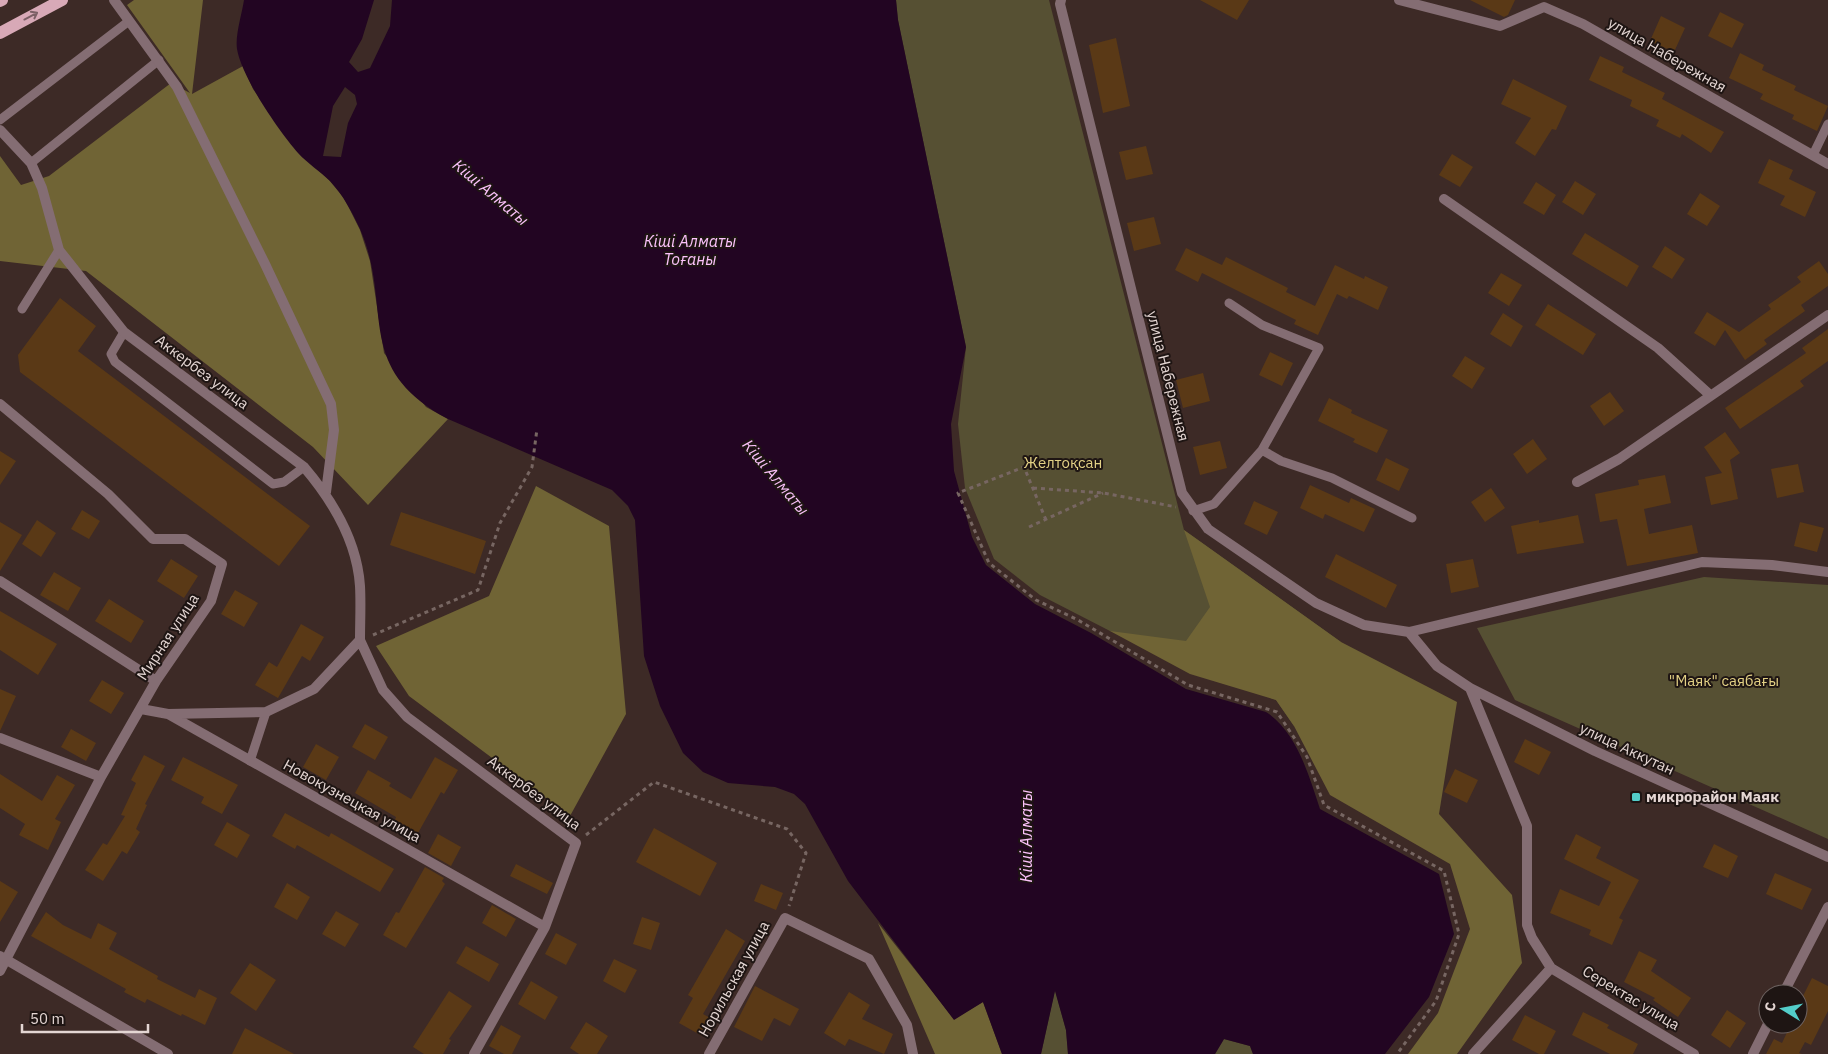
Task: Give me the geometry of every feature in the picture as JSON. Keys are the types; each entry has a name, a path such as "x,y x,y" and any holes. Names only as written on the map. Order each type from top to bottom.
{"main road":[{"path":"0,33 62,0"}],"street":[{"path":"114,0 177,87 331,404 334,430 326,492"},
{"name":"улица Набережная","path":"1061,0 1060,4 1182,493 1193,511 1208,529 1316,604 1364,625 1408,632"},
{"name":"улица Набережная","path":"1399,0 1500,26 1544,7 1583,24 1828,164"},
{"name":"Аккербез улица","path":"0,130 31,163 42,188 59,250 124,332 304,467 326,492 351,542 360,585 360,640 383,690 407,717 576,843 546,927 474,1054"},
{"path":"1444,199 1658,348 1710,395"},
{"path":"1578,482 1619,459 1828,315"},
{"name":"Мирная улица","path":"0,404 108,494 153,539 185,539 222,564 211,601 156,681 101,777 3,958 0,971"},
{"path":"1408,632 1702,562 1772,565 1828,572"},
{"path":"0,581 156,681"},
{"name":"улица Аккутан","path":"1408,632 1437,666 1470,688 1595,751 1828,857"},
{"path":"168,714 266,712 314,688 360,640"},
{"path":"1470,688 1527,826 1527,925 1532,938 1551,968 1473,1054"},
{"name":"Новокузнецкая улица","path":"141,709 168,714 546,927"},
{"path":"0,738 101,777"},
{"path":"1788,984 1828,907"},
{"path":"785,918 869,959 907,1025 913,1054"},
{"name":"Норильская улица","path":"709,1054 785,918"},
{"path":"3,958 168,1054"},
{"name":"Серектас улица","path":"1551,968 1694,1054"},
{"path":"1752,1054 1763,1034"}],"lane":[{"path":"0,120 129,21"},
{"path":"31,163 159,60"},
{"path":"1814,155 1828,124"},
{"path":"22,309 59,250"},
{"path":"1193,511 1214,504 1262,450 1319,348 1262,325 1228,303"},
{"path":"124,332 111,354 115,362 273,484 284,482 304,467"},
{"path":"1262,450 1281,461 1332,478 1412,518"},
{"path":"250,761 266,712"}],"path":[{"path":"360,640 478,590 500,523 532,467 537,429"},
{"path":"1046,520 1024,467 958,493 989,563 1036,600 1078,620 1188,685 1277,712 1306,757 1324,805 1444,871 1459,934 1436,1001 1397,1054"},
{"path":"1033,488 1104,493 1193,511"},
{"path":"1029,527 1104,493"},
{"path":"576,843 654,782 787,829 806,853 785,918"}],"green space":[{"name":"Желтоқсан","path":"896,0 1049,0 1184,530 1341,642 1294,726 1276,700 1110,631 1040,595 994,559 965,488 958,424 966,347 898,20"},
{"name":"\"Маяк\" саябағы","path":"1704,577 1828,585 1828,839 1515,700 1477,628"},
{"path":"1055,990 1066,1030 1068,1054 1041,1054"},
{"path":"1224,1039 1250,1046 1253,1054 1215,1054"}],"shaded area":[{"path":"134,0 203,0 192,94 243,66 253,89 297,151 329,180 344,198 360,230 370,261 384,353 426,407 448,419 368,505 313,447 86,271 0,261 0,156 21,185 49,176 171,83 190,93 127,5"},
{"path":"536,486 609,526 626,714 570,816 409,696 376,646 489,596"},
{"path":"1184,530 1341,642 1457,702 1439,814 1512,895 1522,963 1457,1054 1408,1054 1438,1013 1470,929 1450,864 1330,795 1294,726 1276,700 1190,674 1110,631 1186,641 1210,607"},
{"path":"878,923 954,1019 983,1002 1002,1054 935,1054"}],"water":[{"name":"Кіші Алматы Тоғаны","path":"244,0 374,0 362,39 349,62 358,72 370,68 390,26 392,0 896,0 898,20 966,347 951,424 954,471 972,537 986,565 1035,604 1091,633 1186,689 1266,712 1277,721 1294,743 1306,769 1320,809 1439,874 1454,934 1429,997 1385,1054 1253,1054 1250,1046 1224,1039 1215,1054 1068,1054 1066,1030 1055,991 1041,1054 1002,1054 983,1002 954,1020 848,881 805,804 794,794 775,787 728,783 703,772 683,753 660,706 644,656 635,520 628,506 612,490 448,419 418,399 399,379 387,357 381,334 370,257 357,223 335,186 302,157 281,132 253,89 240,61 237,43","holes":["345,87 355,95 357,104 348,123 341,157 323,156 333,106"]}],"building":[{"path":"1200,0 1249,0 1237,20"},
{"path":"1470,0 1515,0 1508,15 1504,17"},
{"path":"1720,12 1744,24 1732,48 1708,36"},
{"path":"1661,16 1685,28 1674,52 1650,41"},
{"path":"1116,38 1130,106 1103,113 1089,45"},
{"path":"1740,53 1764,65 1762,70 1796,86 1794,90 1828,106 1817,131 1792,119 1794,115 1760,99 1763,94 1729,78"},
{"path":"1600,56 1624,67 1622,72 1665,93 1662,99 1724,132 1711,153 1682,134 1680,138 1656,126 1659,120 1630,106 1632,100 1589,80"},
{"path":"1513,79 1567,106 1556,130 1552,129 1535,156 1515,143 1531,118 1501,104"},
{"path":"1146,146 1153,174 1126,180 1119,152"},
{"path":"1452,154 1473,167 1460,187 1439,175"},
{"path":"1769,159 1793,170 1789,179 1816,192 1805,217 1780,205 1785,196 1758,183"},
{"path":"1575,181 1596,194 1583,215 1562,202"},
{"path":"1536,182 1556,195 1544,215 1523,203"},
{"path":"1700,193 1720,206 1707,226 1687,214"},
{"path":"1154,217 1161,244 1134,251 1127,223"},
{"path":"1585,233 1639,266 1627,287 1572,254"},
{"path":"1665,246 1685,259 1672,279 1652,267"},
{"path":"1186,248 1222,265 1226,257 1288,288 1286,292 1315,306 1335,265 1364,279 1365,276 1388,287 1378,310 1349,296 1347,299 1337,294 1318,335 1294,324 1296,320 1202,273 1198,282 1175,270"},
{"path":"1819,261 1828,274 1828,286 1801,305 1805,311 1764,340 1767,344 1745,360 1725,330 1715,346 1694,333 1707,312 1739,332 1771,309 1768,305 1801,282 1797,277"},
{"path":"1501,273 1522,285 1509,306 1488,293"},
{"path":"60,298 96,326 78,351 310,526 279,566 20,372 18,355"},
{"path":"1548,304 1596,334 1583,355 1535,325"},
{"path":"1503,313 1523,326 1511,347 1490,334"},
{"path":"1828,329 1828,361 1800,381 1804,386 1740,429 1725,408 1806,353 1802,348"},
{"path":"1270,352 1293,363 1282,386 1259,375"},
{"path":"1465,356 1485,368 1472,389 1452,376"},
{"path":"1203,373 1210,401 1183,408 1176,380"},
{"path":"1610,392 1624,411 1604,426 1590,406"},
{"path":"1329,398 1352,410 1351,413 1388,430 1377,453 1353,442 1355,439 1318,421"},
{"path":"1725,432 1740,453 1730,460 1738,499 1711,505 1705,477 1722,473 1704,447"},
{"path":"1533,439 1547,459 1527,474 1513,454"},
{"path":"1220,441 1227,468 1200,475 1193,447"},
{"path":"0,451 16,461 0,485"},
{"path":"1386,458 1409,469 1399,491 1376,480"},
{"path":"1798,464 1804,492 1777,498 1771,469"},
{"path":"1665,475 1671,503 1644,509 1649,534 1692,525 1698,553 1627,566 1617,519 1600,522 1595,494 1639,485 1638,480"},
{"path":"1310,485 1349,503 1351,498 1375,509 1364,532 1325,514 1323,519 1300,508"},
{"path":"1491,488 1505,508 1485,522 1471,502"},
{"path":"1254,501 1278,512 1267,535 1244,524"},
{"path":"82,510 100,521 89,539 71,529"},
{"path":"401,512 486,541 475,574 390,545"},
{"path":"1578,515 1584,543 1517,554 1511,526 1539,520 1539,523"},
{"path":"37,520 56,533 41,557 22,544"},
{"path":"0,522 22,535 0,571"},
{"path":"1800,522 1824,528 1817,552 1794,546"},
{"path":"1336,554 1397,585 1386,608 1325,577"},
{"path":"171,559 198,576 184,598 157,581"},
{"path":"1473,559 1479,587 1451,593 1446,564"},
{"path":"54,572 81,588 68,611 40,595"},
{"path":"235,590 258,603 244,627 221,614"},
{"path":"109,599 144,621 131,643 95,621"},
{"path":"0,611 57,644 38,675 0,650"},
{"path":"301,624 324,637 310,661 302,656 278,698 255,685 269,662 277,667"},
{"path":"102,680 124,693 111,714 89,701"},
{"path":"0,689 16,696 0,731"},
{"path":"365,724 388,737 375,760 352,747"},
{"path":"71,729 96,743 86,761 61,747"},
{"path":"1525,739 1551,752 1539,775 1514,762"},
{"path":"316,744 339,757 326,780 303,767"},
{"path":"144,755 165,766 145,804 147,805 136,829 140,832 127,854 122,851 103,881 85,870 103,843 107,845 125,816 121,815 136,783 131,780"},
{"path":"183,757 238,785 222,814 201,803 204,797 171,780"},
{"path":"435,757 458,770 444,794 441,792 418,833 395,820 396,817 355,793 368,770 391,783 389,786 411,799"},
{"path":"1455,769 1478,780 1467,803 1444,792"},
{"path":"0,774 42,801 57,775 75,785 55,819 61,822 48,850 19,835 25,824 0,808"},
{"path":"285,813 329,837 331,833 394,869 380,892 297,845 295,849 272,836"},
{"path":"227,822 250,835 237,858 214,845"},
{"path":"654,828 717,863 700,896 636,862"},
{"path":"438,834 461,847 451,866 428,853"},
{"path":"1576,834 1601,847 1596,858 1639,880 1619,918 1623,920 1612,945 1589,935 1591,930 1550,913 1560,889 1599,906 1611,882 1564,859"},
{"path":"1714,844 1738,856 1728,878 1703,867"},
{"path":"516,864 553,883 547,894 510,876"},
{"path":"425,867 444,878 442,881 445,884 406,948 383,935 396,912 399,913"},
{"path":"1775,873 1812,889 1802,910 1766,894"},
{"path":"0,881 18,892 0,922"},
{"path":"287,883 310,897 297,920 274,907"},
{"path":"761,884 783,893 776,910 754,901"},
{"path":"492,905 516,919 506,937 482,923"},
{"path":"336,911 359,924 345,947 322,934"},
{"path":"46,912 63,925 91,939 98,923 117,933 109,949 158,976 157,979 195,998 199,989 217,998 205,1025 182,1014 181,1016 147,999 145,1003 124,992 126,989 31,936"},
{"path":"642,917 660,923 651,950 633,944"},
{"path":"726,929 745,941 703,1014 712,1019 702,1036 679,1023 693,998 688,995"},
{"path":"556,933 577,944 566,965 545,954"},
{"path":"466,946 499,964 489,982 456,963"},
{"path":"1639,951 1657,960 1651,971 1691,998 1678,1017 1653,1000 1655,998 1624,982"},
{"path":"614,959 637,970 625,993 603,981"},
{"path":"250,963 276,980 256,1011 230,993"},
{"path":"1812,978 1828,986 1828,1011 1811,1045 1805,1042 1799,1053 1802,1054 1766,1054 1774,1039 1782,1043 1786,1034 1808,1034 1808,986"},
{"path":"531,981 558,997 545,1020 518,1004"},
{"path":"755,986 799,1009 790,1026 774,1018 762,1041 734,1027"},
{"path":"449,991 472,1006 449,1039 451,1040 443,1054 424,1054 413,1047"},
{"path":"849,992 870,1005 862,1019 893,1034 884,1054 849,1039 845,1046 824,1033"},
{"path":"1727,1010 1746,1023 1730,1048 1711,1035"},
{"path":"1583,1012 1609,1025 1607,1028 1638,1044 1633,1054 1610,1054 1572,1035"},
{"path":"1525,1015 1556,1031 1544,1054 1539,1054 1512,1040"},
{"path":"586,1022 608,1036 597,1054 579,1054 570,1048"},
{"path":"501,1025 521,1036 512,1054 504,1054 489,1046"},
{"path":"245,1028 294,1054 232,1054"}],"place":[{"name":"микрорайон Маяк","path":"1636,797"}],"water label":[{"name":"Кіші Алматы","path":"491,192"},
{"name":"Кіші Алматы","path":"776,477"},
{"name":"Кіші Алматы","path":"1026,836"}]}
